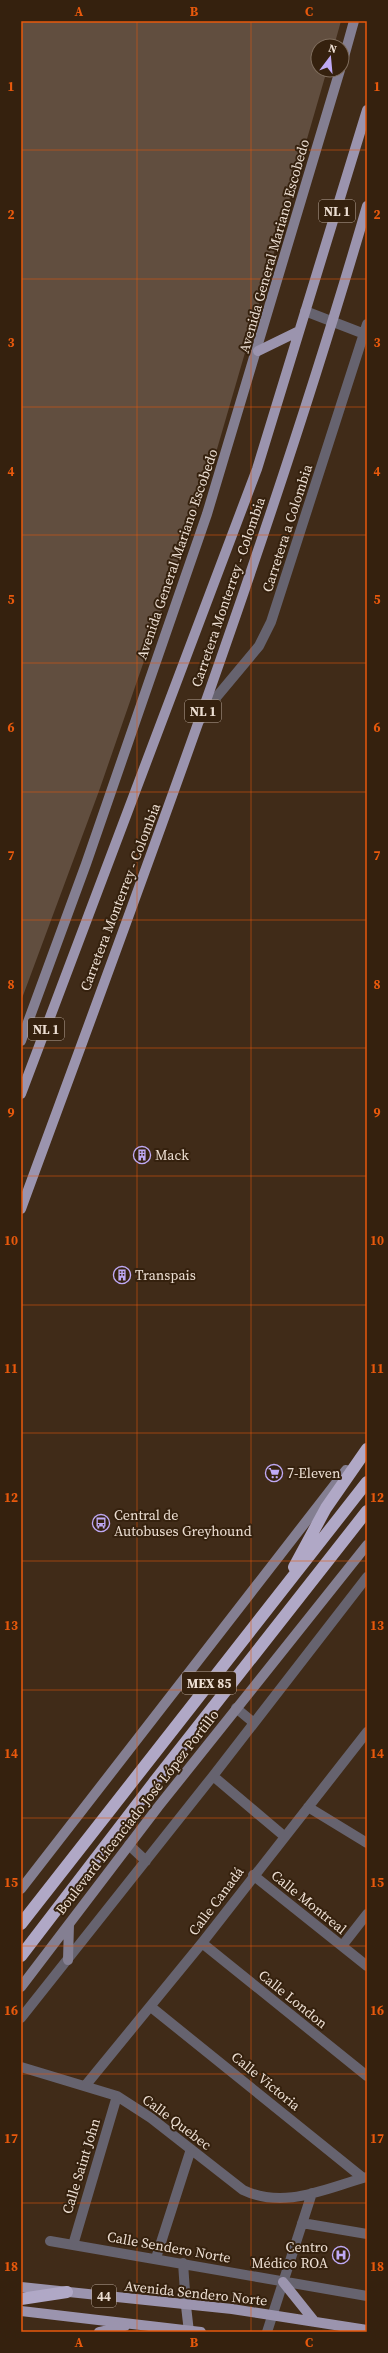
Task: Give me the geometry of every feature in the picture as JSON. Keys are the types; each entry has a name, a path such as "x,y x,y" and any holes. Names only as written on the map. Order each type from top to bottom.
{"highway":[{"path":"286,1585 318,1521 367,1449"},
{"name":"Boulevard Licenciado José López Portillo","path":"21,1924 367,1482"},
{"name":"Boulevard Licenciado José López Portillo","path":"21,1956 65,1897 367,1511"},
{"path":"21,2300 67,2292"}],"main road":[{"name":"Carretera Monterrey - Colombia","path":"21,1094 257,469 367,110"},
{"name":"Carretera Monterrey - Colombia","path":"21,1209 199,722 334,321 367,206"},
{"path":"258,351 299,331"},
{"path":"283,2282 315,2322"},
{"name":"Avenida Sendero Norte","path":"21,2287 271,2315 367,2330"},
{"name":"44","path":"21,2311 189,2332 200,2332"},
{"path":"99,2332 134,2324"}],"street":[{"path":"349,38 354,21"},
{"name":"Avenida General Mariano Escobedo","path":"21,1041 86,864 207,514 258,351 338,78"},
{"path":"305,311 366,331"},
{"name":"Carretera a Colombia","path":"199,722 214,700 259,646 271,622 366,331"},
{"path":"21,1889 367,1443"},
{"name":"Boulevard Licenciado José López Portillo","path":"21,1987 236,1708 367,1545"},
{"path":"21,2018 213,1776 367,1577"},
{"path":"236,1708 254,1723"},
{"name":"Calle Canadá","path":"85,2086 202,1943 253,1875 365,1737"},
{"path":"213,1776 284,1836"},
{"path":"308,1807 367,1843"},
{"path":"129,1845 146,1861"},
{"name":"Calle Montreal","path":"253,1875 367,1966"},
{"path":"342,1946 367,1914"},
{"path":"68,1960 69,1924"},
{"name":"Calle London","path":"202,1943 367,2076"},
{"name":"Calle Victoria","path":"151,2006 365,2177"},
{"name":"Calle Quebec","path":"21,2067 117,2096 151,2118 243,2190 257,2196 281,2199 312,2193 365,2177"},
{"name":"Calle Saint John","path":"73,2245 117,2096"},
{"path":"156,2258 191,2149"},
{"path":"267,2332 271,2315 312,2193"},
{"path":"302,2223 367,2234"},
{"name":"Calle Sendero Norte","path":"50,2241 156,2258 283,2282"},
{"path":"183,2263 189,2332"},
{"name":"Avenida Sendero Norte","path":"283,2282 367,2296"}],"shaded area":[{"path":"21,21 341,21 336,38 310,38 310,78 325,78 215,456 99,791 21,1001"}],"place":[{"name":"Mack","path":"142,1155"},
{"name":"Transpais","path":"122,1275"},
{"name":"7-Eleven","path":"274,1473"},
{"name":"Central de Autobuses Greyhound","path":"101,1523"},
{"name":"Centro Médico ROA","path":"341,2255"}]}
